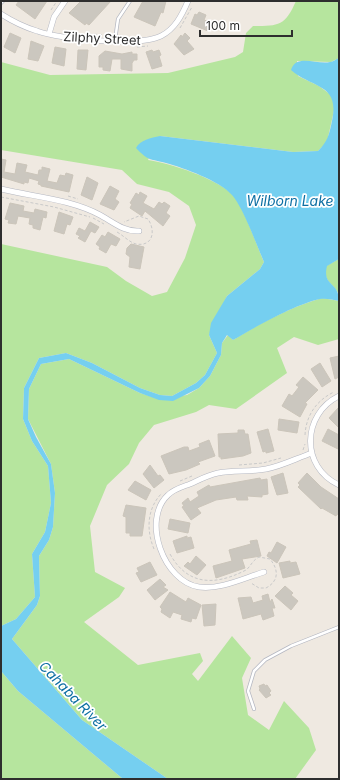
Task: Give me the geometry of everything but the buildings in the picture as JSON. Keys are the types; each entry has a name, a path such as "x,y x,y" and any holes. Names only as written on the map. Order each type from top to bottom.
{"street":[{"path":"49,34 54,17 65,1"},
{"name":"Zilphy Street","path":"1,14 22,25 49,34 147,40 161,36 178,22 188,1"},
{"path":"1,189 72,203 94,212 124,229 139,231"},
{"path":"339,396 323,406 316,417 310,438 312,453 321,470 339,485"},
{"path":"264,572 221,585 199,587 191,585 174,572 158,543 155,532 158,511 168,494 177,488 226,472 268,469 312,453"}],"lane":[{"path":"116,38 120,15 130,1"},
{"path":"254,709 248,691 254,671 265,660 292,646 339,627"}],"path":[{"path":"50,12 58,1"},
{"path":"83,33 116,38"},
{"path":"302,451 305,447 305,427 313,410 325,397 339,390"},
{"path":"236,465 263,463 282,458"},
{"path":"178,482 196,475"},
{"path":"156,552 150,537 149,516 153,504 165,490"},
{"path":"168,552 185,574 203,581 222,579 245,571 252,562 259,557 270,560 277,569 277,574 273,584 266,588 259,588 249,582"}],"green space":[{"path":"296,1 339,1 339,58 331,62 297,61 298,76 319,86 331,95 335,106 327,142 318,151 293,152 160,136 148,160 181,168 216,183 233,195 246,218 264,262 260,269 227,296 209,335 217,353 205,375 196,383 172,396 160,395 140,388 92,363 66,353 39,358 24,388 23,419 32,441 48,466 51,503 45,532 32,554 35,597 16,619 1,626 1,244 107,267 126,281 152,296 167,292 185,258 196,225 189,206 169,192 137,184 122,170 1,150 1,62 50,75 168,73 235,57 243,52 246,33 253,26 269,26 280,23 288,15"},
{"path":"339,259 339,295 327,279 325,272 326,266"},
{"path":"322,298 339,301 339,339 318,345 294,337 277,348 287,373 236,409 209,405 196,412 154,425 139,443 129,464 107,485 90,526 95,572 125,588 119,597 84,622 138,665 200,653 203,661 192,674 198,681 232,636 251,658 242,678 248,715 269,730 284,701 309,728 316,750 295,779 168,779 82,720 12,639 37,605 40,596 39,556 49,540 53,527 55,493 51,464 28,419 29,389 41,364 69,359 140,393 159,399 187,395 199,388 210,376 221,355 222,343 228,335 233,340 276,316"},
{"path":"1,671 18,691 123,779 1,779"}],"water":[{"name":"Wilborn Lake","path":"339,58 339,259 327,266 326,273 327,278 336,290 339,301 320,299 310,302 276,316 233,340 227,335 222,343 221,355 210,376 199,388 173,401 159,400 140,393 69,359 41,364 29,389 28,419 51,464 55,493 53,527 49,540 39,556 40,596 37,605 12,639 82,720 168,779 123,779 18,691 1,671 1,626 16,619 35,597 32,554 45,532 51,503 48,466 32,441 23,419 24,388 39,358 66,353 92,363 140,388 160,395 172,396 196,383 205,375 217,353 209,335 211,323 227,296 260,269 264,262 241,208 232,195 211,180 174,165 150,159 136,148 143,141 160,136 293,152 318,151 328,138 332,121 332,100 323,88 299,76 291,70 297,62 308,61 325,63 332,62"}],"water label":[{"name":"Cahaba River","path":"73,696"}]}
